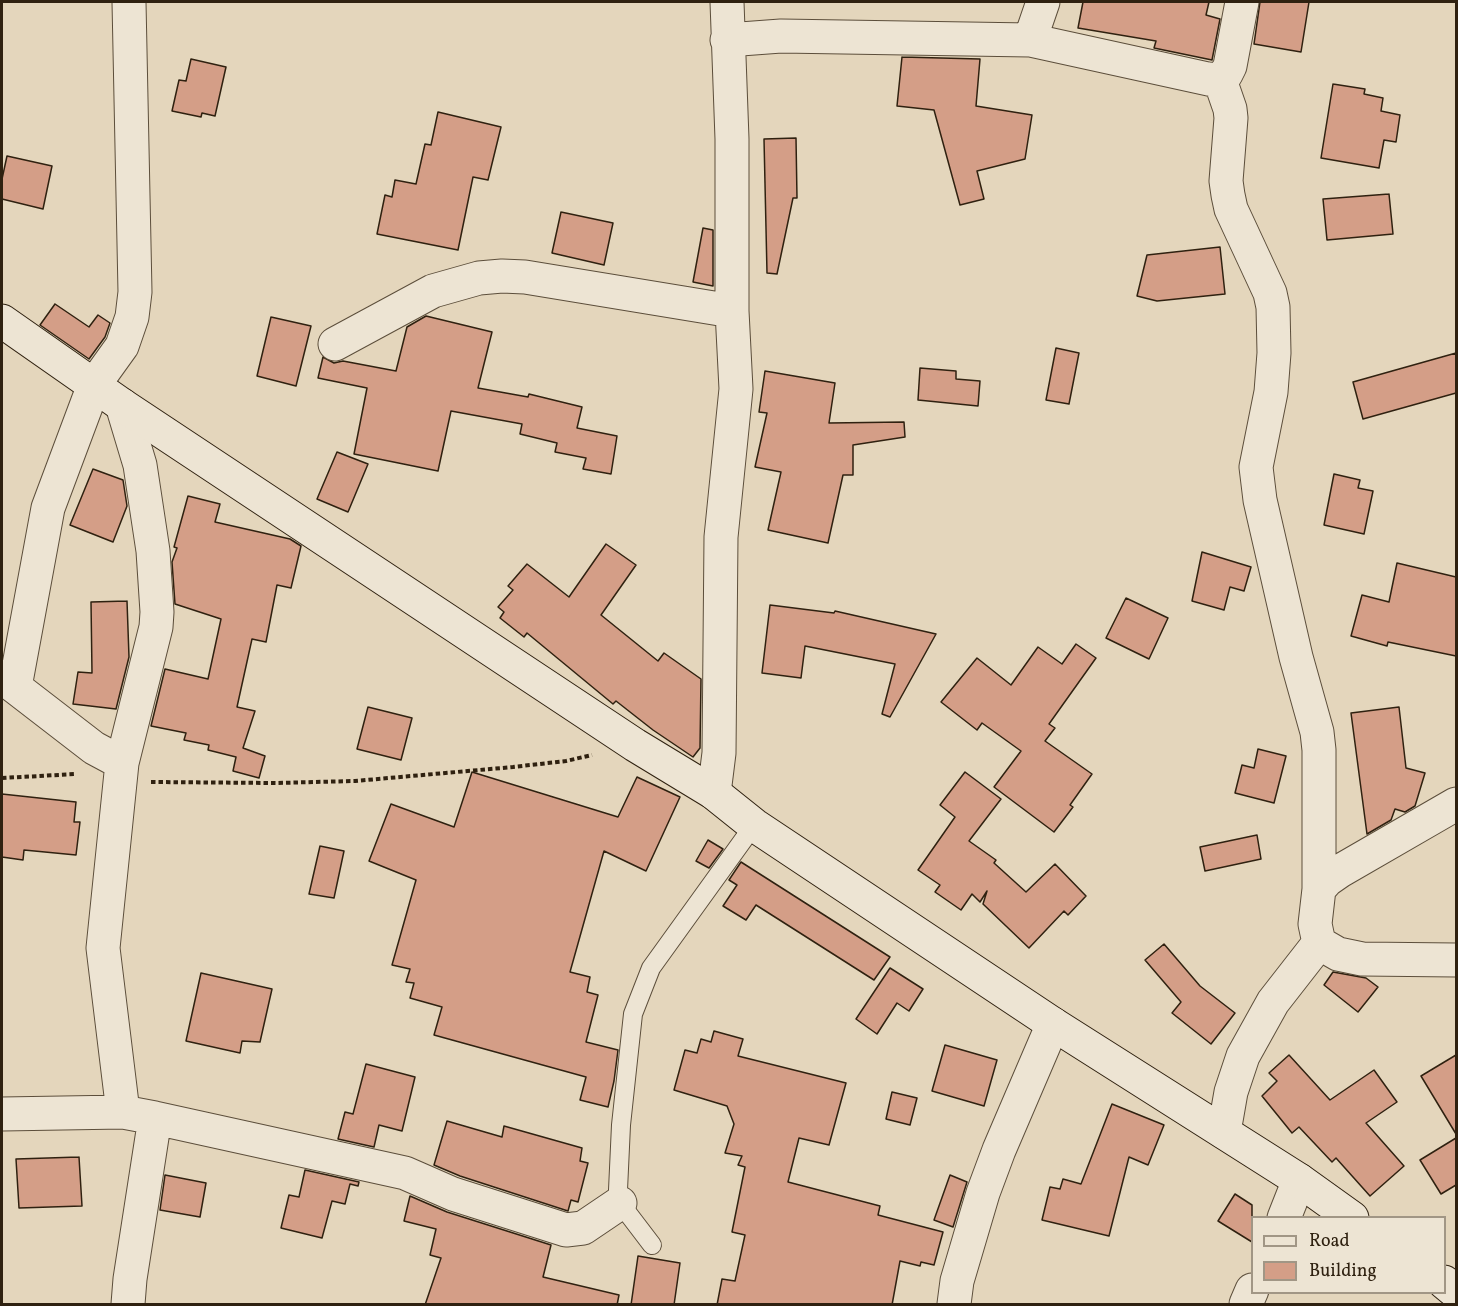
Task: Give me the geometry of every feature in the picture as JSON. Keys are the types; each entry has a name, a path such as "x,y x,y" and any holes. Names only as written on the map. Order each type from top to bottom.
{"street":[{"path":"121,772 94,748 8,682 48,508 94,385 122,346 132,317 135,292 129,2"},
{"path":"714,793 719,753 721,537 736,390 732,311 732,129 727,2"},
{"path":"1030,40 1043,2"},
{"path":"727,40 781,36 1030,40 1220,80 1230,66 1242,2"},
{"path":"1220,80 1231,118 1226,181 1231,209 1270,292 1273,308 1274,353 1271,392 1256,467 1262,511 1296,657 1317,732 1319,890 1315,924 1319,943 1338,954 1351,957 1456,960"},
{"path":"335,344 433,291 479,278 502,276 525,277 732,311"},
{"path":"2,321 122,405 635,745 714,793 754,825 1053,1024 1299,1180 1349,1216"},
{"path":"122,405 140,465 153,551 157,612 156,627 121,772 103,948 123,1112"},
{"path":"1319,890 1327,880 1340,871 1456,804"},
{"path":"1224,1132 1231,1092 1243,1056 1273,1002 1319,943"},
{"path":"954,1305 957,1281 983,1193 1053,1024"},
{"path":"2,1114 123,1112 155,1118 405,1173 453,1194 566,1230 583,1228 620,1203"},
{"path":"128,1305 155,1118"},
{"path":"1285,1216 1299,1180"}],"lane":[{"path":"652,1245 620,1203 618,1190 621,1125 633,1014 651,968 754,825"}],"path":[{"path":"2,778 121,772 276,783 355,780 566,761 635,745"}],"building":[{"path":"1083,2 1209,2 1206,15 1220,19 1212,60 1154,48 1156,41 1078,28"},
{"path":"1260,2 1309,2 1301,52 1254,44"},
{"path":"902,57 980,59 976,106 1032,115 1025,159 977,171 984,199 960,205 934,110 897,106"},
{"path":"191,59 226,67 215,116 202,113 201,117 172,111 179,80 186,81"},
{"path":"1333,84 1365,89 1364,94 1383,98 1381,111 1400,115 1396,142 1384,140 1379,168 1321,158"},
{"path":"438,112 501,127 488,180 473,177 458,250 377,234 385,195 392,197 395,180 416,184 425,144 431,145"},
{"path":"796,138 797,198 793,198 777,274 767,273 764,139"},
{"path":"7,156 52,166 43,209 2,199 2,179"},
{"path":"1389,194 1393,234 1327,240 1323,199"},
{"path":"561,212 613,223 604,265 552,253"},
{"path":"703,228 713,230 713,286 693,282"},
{"path":"1220,247 1225,294 1157,301 1137,296 1147,255"},
{"path":"55,304 89,327 98,315 110,323 105,337 89,359 40,325"},
{"path":"426,316 492,332 478,388 528,397 529,394 582,407 577,428 617,436 611,474 583,469 586,458 555,452 557,443 520,434 522,424 451,411 438,471 354,454 367,388 318,378 323,357 334,363 343,361 396,371 407,327"},
{"path":"271,317 311,326 296,386 257,376"},
{"path":"1056,348 1079,353 1069,404 1046,400"},
{"path":"1456,353 1456,393 1363,419 1353,382"},
{"path":"920,368 956,371 956,379 980,381 978,406 918,400"},
{"path":"765,371 835,383 829,423 904,422 905,437 853,445 853,475 843,475 828,543 768,530 781,472 755,467 767,413 759,412"},
{"path":"337,452 368,464 348,512 317,499"},
{"path":"93,469 123,480 127,506 113,542 70,525"},
{"path":"1334,474 1360,480 1358,488 1373,491 1364,534 1324,525"},
{"path":"188,496 220,504 215,522 290,539 301,546 291,588 277,585 266,642 252,639 237,707 255,711 243,748 265,756 259,778 233,771 236,757 208,750 209,745 184,740 186,733 151,726 165,669 208,679 221,619 175,604 172,562"},
{"path":"606,544 636,565 601,615 658,661 664,653 701,679 700,748 693,757 616,701 613,704 527,633 524,637 500,618 504,612 498,607 513,590 508,586 527,564 569,597"},
{"path":"1202,552 1251,567 1244,591 1230,587 1224,610 1192,601"},
{"path":"1397,563 1456,577 1456,656 1388,642 1387,646 1351,636 1362,595 1389,602"},
{"path":"1126,598 1168,618 1149,659 1106,638"},
{"path":"127,601 129,657 116,709 73,704 78,672 92,673 91,602"},
{"path":"770,605 834,613 835,611 936,634 890,717 882,714 895,664 805,646 801,678 762,673"},
{"path":"1076,644 1096,658 1049,724 1055,728 1045,741 1092,774 1070,805 1073,807 1054,832 994,787 1021,751 982,723 977,730 941,702 977,658 1011,685 1038,647 1062,664"},
{"path":"368,707 412,718 401,760 357,749"},
{"path":"1399,707 1406,768 1425,773 1415,806 1405,812 1395,809 1391,820 1367,834 1351,713"},
{"path":"1258,749 1286,756 1274,803 1235,793 1242,765 1254,768"},
{"path":"472,772 618,817 637,777 680,797 646,871 604,851 570,972 590,977 587,992 598,995 586,1042 618,1050 608,1107 580,1100 586,1077 434,1035 442,1007 410,998 414,983 406,982 410,969 392,965 416,880 369,861 391,804 454,827"},
{"path":"965,772 1001,799 969,841 996,860 994,863 1026,892 1055,864 1086,896 1068,915 1064,911 1029,948 983,904 987,891 980,902 972,894 961,910 935,892 940,885 918,870 955,817 940,805"},
{"path":"2,794 76,802 74,822 80,822 76,855 24,850 23,860 2,857"},
{"path":"1257,835 1261,859 1205,871 1200,847"},
{"path":"708,840 723,849 709,868 696,861"},
{"path":"320,846 344,851 334,898 309,894"},
{"path":"741,862 890,957 874,980 756,905 746,920 723,906 737,885 729,880"},
{"path":"1164,944 1200,986 1235,1013 1211,1044 1172,1013 1181,1002 1145,960"},
{"path":"890,968 923,989 909,1011 897,1003 877,1034 856,1019"},
{"path":"1333,972 1366,978 1378,987 1358,1012 1324,985"},
{"path":"201,973 272,989 260,1042 242,1041 240,1053 186,1041"},
{"path":"714,1031 743,1039 738,1056 846,1083 829,1145 799,1138 788,1182 880,1206 878,1215 943,1232 934,1265 921,1262 920,1266 900,1261 892,1305 717,1305 722,1279 735,1281 745,1235 732,1232 745,1167 738,1165 742,1156 725,1153 734,1124 727,1106 674,1090 685,1050 697,1053 701,1039 711,1042"},
{"path":"945,1045 997,1060 984,1106 932,1091"},
{"path":"1289,1055 1330,1100 1374,1070 1397,1102 1366,1123 1404,1166 1370,1196 1336,1158 1332,1162 1299,1127 1292,1133 1262,1096 1277,1081 1269,1073"},
{"path":"1456,1055 1456,1134 1421,1076"},
{"path":"366,1064 415,1077 402,1131 379,1125 374,1147 338,1139 345,1112 353,1114"},
{"path":"892,1092 917,1098 910,1125 886,1119"},
{"path":"1112,1104 1164,1125 1148,1165 1129,1157 1109,1236 1042,1220 1050,1187 1060,1189 1063,1179 1081,1184"},
{"path":"447,1121 502,1137 504,1126 582,1148 580,1161 588,1163 578,1202 571,1200 568,1211 460,1176 434,1165"},
{"path":"1456,1138 1456,1185 1441,1194 1420,1160"},
{"path":"79,1157 82,1206 19,1208 16,1159"},
{"path":"305,1170 359,1182 358,1186 350,1184 345,1204 332,1201 322,1238 281,1228 289,1195 299,1197"},
{"path":"165,1175 206,1183 200,1217 160,1210"},
{"path":"950,1175 967,1182 953,1227 934,1220"},
{"path":"1235,1194 1252,1205 1251,1241 1218,1221"},
{"path":"410,1196 447,1212 551,1245 543,1277 619,1295 617,1305 425,1305 441,1258 430,1255 436,1229 404,1221"},
{"path":"638,1256 680,1263 674,1305 631,1305"}]}
